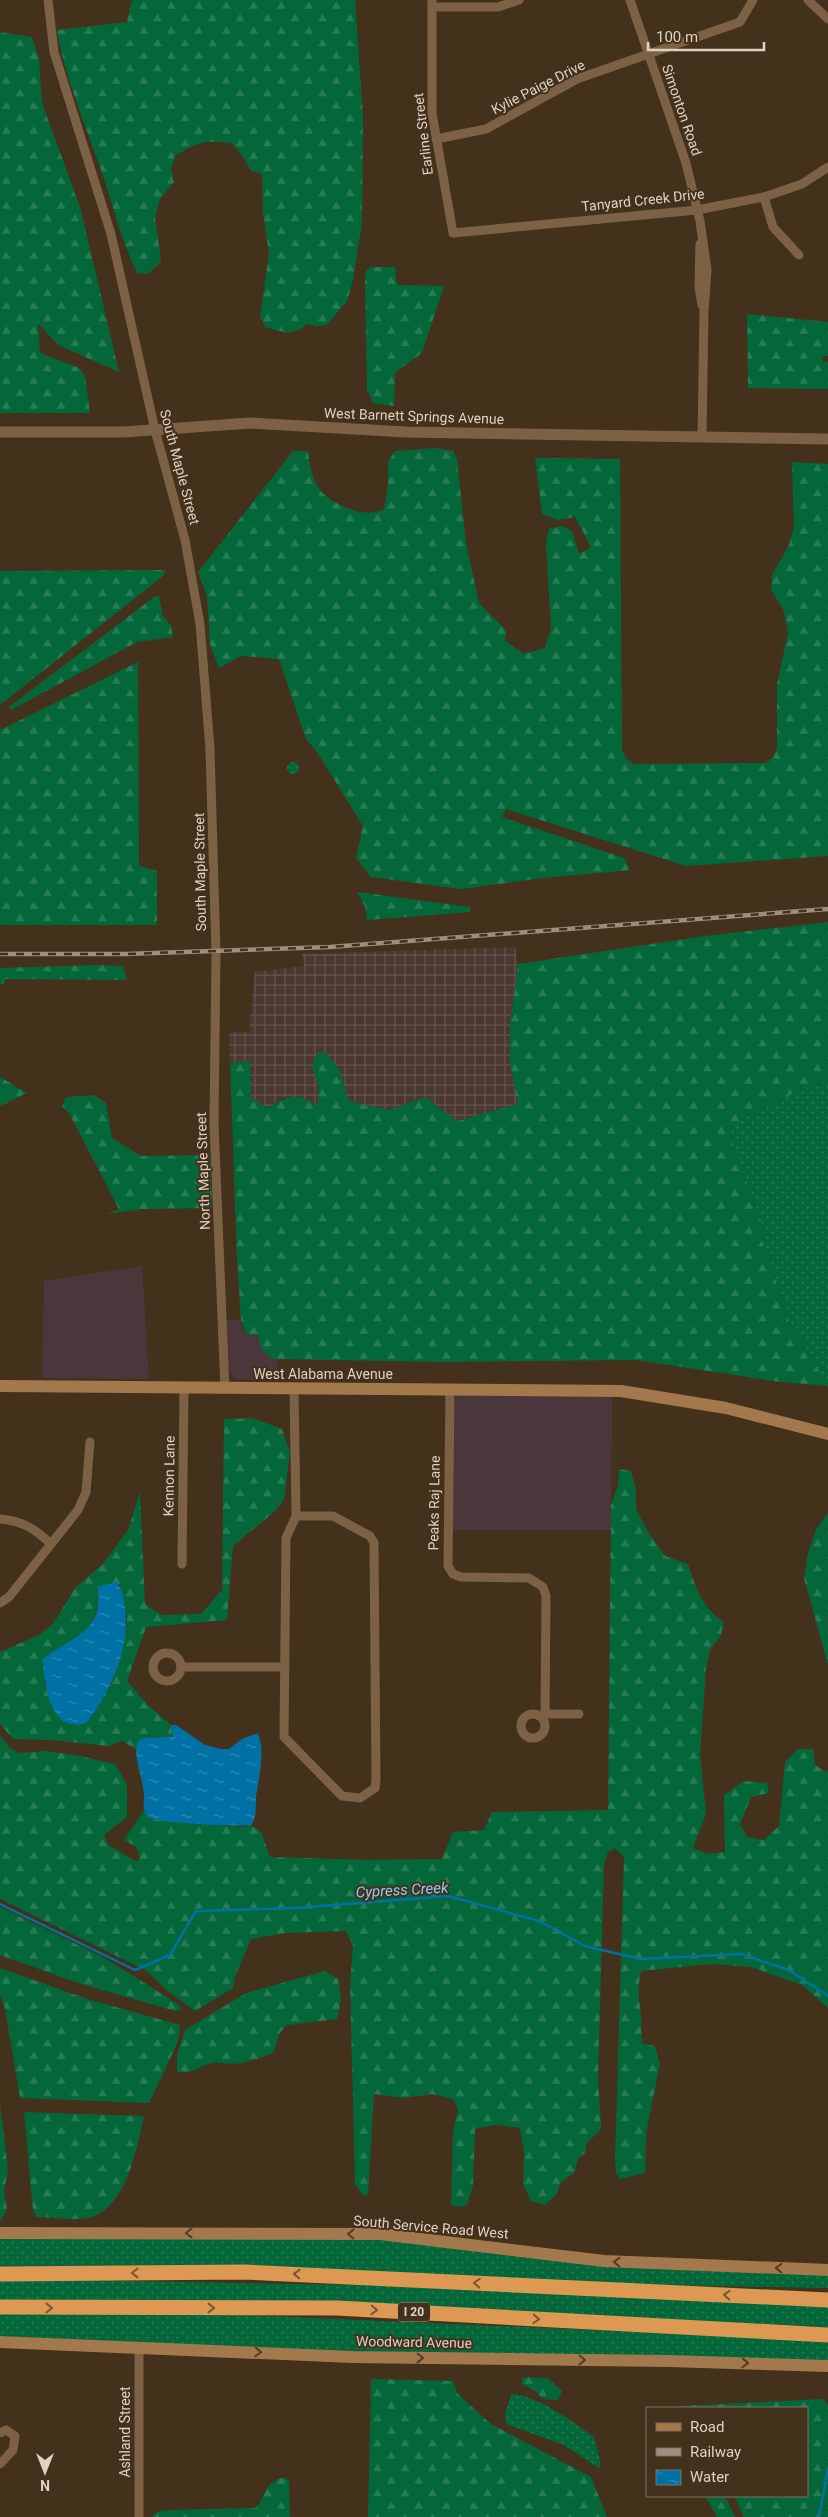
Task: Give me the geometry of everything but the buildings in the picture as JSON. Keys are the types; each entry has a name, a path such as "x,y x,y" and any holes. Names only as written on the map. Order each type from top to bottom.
{"highway":[{"path":"0,2274 244,2272 828,2300"},
{"name":"I 20","path":"0,2308 338,2308 828,2335"}],"main road":[{"name":"West Alabama Avenue","path":"0,1386 184,1389 544,1389 621,1391 726,1408 828,1434"},
{"name":"South Service Road West","path":"0,2233 380,2234 604,2261 828,2270"},
{"name":"Woodward Avenue","path":"0,2342 354,2357 670,2361 828,2366"}],"street":[{"name":"South Maple Street","path":"48,0 54,52 111,234 155,430 185,540 200,624 209,716 216,952"},
{"path":"432,4 498,7 520,0"},
{"name":"Simonton Road","path":"630,0 686,163 701,231 707,270 704,311 702,437"},
{"name":"Kylie Paige Drive","path":"436,139 491,126 577,79 740,22 753,0"},
{"path":"808,0 828,19"},
{"name":"Earline Street","path":"432,4 431,100 436,139 454,234"},
{"name":"Tanyard Creek Drive","path":"454,234 697,210 764,197 802,184 828,167"},
{"path":"764,197 773,227 799,255"},
{"name":"West Barnett Springs Avenue","path":"0,432 155,430 250,423 406,432 828,438"},
{"name":"North Maple Street","path":"216,952 214,1124 225,1389"},
{"name":"Kennon Lane","path":"182,1564 184,1389"},
{"path":"294,1389 296,1516 286,1538 284,1737 342,1796 360,1798 374,1788 376,1780 374,1543 370,1536 333,1516 296,1516"},
{"name":"Peaks Raj Lane","path":"450,1389 448,1566 453,1574 464,1578 529,1578 537,1581 543,1587 546,1596 543,1716 578,1714"},
{"path":"0,1603 9,1597 78,1510 86,1492 90,1442"},
{"path":"0,1519 29,1526 51,1544"},
{"path":"182,1667 285,1667"},
{"name":"Ashland Street","path":"139,2347 139,2517"},
{"path":"0,2433 6,2430 15,2436 13,2450 0,2464"}],"shaded area":[{"path":"515,947 518,964 510,1025 510,1064 519,1104 456,1121 425,1097 389,1110 349,1101 339,1069 312,1067 319,1089 318,1106 284,1097 268,1108 251,1098 250,1061 230,1063 229,1032 249,1032 255,972 304,966 302,954"},
{"path":"142,1266 149,1379 42,1378 44,1281"},
{"path":"227,1320 241,1320 242,1328 258,1335 273,1359 277,1359 277,1380 237,1379 232,1376 229,1370"},
{"path":"458,1394 544,1394 612,1397 611,1530 452,1530 453,1403"}],"green space":[{"path":"132,0 355,0 363,117 362,223 353,280 347,301 327,325 316,326 307,324 292,332 265,327 260,316 269,254 263,212 262,174 251,171 244,158 232,143 202,143 190,147 175,156 171,169 174,182 160,199 155,217 161,261 148,274 137,273 65,67 57,30 127,22"},
{"path":"0,32 32,37 39,58 42,103 80,207 119,372 58,345 38,323 40,353 79,368 85,376 90,413 0,413"},
{"path":"371,267 395,267 397,285 444,286 422,353 395,373 394,406 373,403 367,390 365,282 366,271"},
{"path":"747,314 828,322 828,356 823,356 822,361 828,362 828,389 748,388"},
{"path":"436,448 453,451 457,459 466,543 479,603 506,630 505,641 524,654 545,648 551,629 546,543 549,529 562,526 572,531 579,554 591,547 575,517 557,520 542,514 535,458 620,459 622,750 626,758 633,764 765,763 773,758 777,749 777,684 788,633 784,611 771,590 772,575 789,545 794,526 792,462 828,464 828,856 686,866 506,809 502,817 624,858 630,870 543,878 461,889 371,877 356,858 363,826 317,752 306,739 279,659 241,656 219,668 210,644 207,596 198,572 293,451 308,451 314,480 329,498 352,510 370,513 384,509 388,485 388,462 395,451"},
{"path":"166,570 163,576 0,705 0,571"},
{"path":"159,596 163,617 171,625 173,637 137,642 11,710 9,707 154,597"},
{"path":"138,662 139,866 157,871 157,925 0,925 0,730"},
{"path":"291,762 295,762 299,768 295,774 291,774 287,770 287,766"},
{"path":"357,892 470,907 470,912 367,920 365,907"},
{"path":"828,922 828,1081 802,1089 731,1125 733,1146 764,1229 761,1240 766,1250 790,1325 800,1335 827,1386 773,1381 636,1360 445,1362 273,1359 261,1349 258,1335 246,1334 241,1320 237,1258 230,1063 250,1061 251,1098 268,1108 281,1100 292,1097 298,1097 318,1106 319,1089 312,1067 317,1053 324,1051 339,1069 349,1101 389,1110 425,1097 457,1121 518,1104 510,1064 510,1025 518,964 705,936"},
{"path":"123,966 127,980 5,979 3,985 0,984 0,968"},
{"path":"0,1077 27,1093 0,1106"},
{"path":"828,1081 828,1388 800,1335 790,1325 766,1250 761,1240 764,1229 733,1146 731,1124 802,1089"},
{"path":"94,1095 106,1103 112,1138 141,1156 210,1155 212,1208 142,1209 107,1214 119,1209 69,1113 62,1106 66,1097"},
{"path":"252,1418 282,1429 290,1453 284,1499 275,1511 233,1546 227,1620 146,1627 127,1681 148,1705 171,1725 173,1737 144,1738 138,1741 136,1749 122,1741 109,1746 51,1740 13,1739 0,1724 0,1652 39,1635 53,1624 75,1588 103,1564 128,1530 140,1492 145,1604 161,1615 201,1614 222,1590 224,1419","holes":["120,1585 127,1622 119,1662 112,1682 92,1715 73,1725 54,1709 44,1683 49,1654 79,1636 92,1621 98,1600 97,1587"]},
{"path":"619,1469 631,1471 636,1489 636,1509 648,1532 665,1556 688,1564 705,1604 724,1622 721,1635 710,1650 706,1668 700,1753 706,1814 693,1848 708,1854 725,1852 724,1795 744,1781 767,1783 769,1793 751,1797 740,1824 747,1837 764,1840 779,1826 785,1762 798,1749 813,1749 815,1765 826,1772 828,1770 828,2008 802,1985 751,1967 712,1964 641,1971 639,1994 642,2040 643,2044 655,2046 660,2064 646,2133 645,2173 620,2179 616,2173 615,2158 624,1857 615,1848 608,1852 604,1865 598,2076 601,2129 586,2144 586,2152 578,2159 574,2173 561,2182 556,2195 545,2205 531,2201 523,2184 524,2152 520,2128 496,2125 475,2129 473,2185 467,2205 460,2207 451,2205 453,2131 458,2109 453,2099 432,2094 404,2098 374,2094 368,2194 363,2196 355,2184 350,1984 353,1946 346,1931 285,1933 251,1939 235,1976 233,1988 195,2011 165,1989 147,1971 0,1899 0,1735 9,1747 19,1753 45,1751 76,1755 115,1764 127,1785 127,1817 104,1835 108,1845 137,1862 140,1857 136,1847 124,1840 144,1810 149,1818 241,1827 251,1825 261,1832 270,1857 368,1860 442,1859 453,1832 484,1830 492,1812 608,1810 611,1505 618,1486"},
{"path":"828,1512 828,1666 804,1578 808,1553 816,1530"},
{"path":"0,1907 103,1957 178,2004 182,2010 175,2011 78,1983 0,1955"},
{"path":"0,1968 87,1999 180,2025 178,2042 149,2103 20,2098 5,2008 0,1995"},
{"path":"325,1971 338,1979 341,2000 337,2019 287,2025 279,2034 274,2052 259,2058 233,2064 208,2064 192,2071 177,2072 177,2055 185,2030 246,1993"},
{"path":"0,2104 8,2170 4,2191 7,2209 0,2222"},
{"path":"24,2112 144,2116 138,2144 127,2176 111,2204 100,2213 87,2218 37,2217 33,2211"},
{"path":"0,2237 370,2238 828,2274 828,2288 656,2285 222,2267 0,2266"},
{"path":"0,2279 364,2285 828,2307 828,2327 310,2304 0,2300"},
{"path":"0,2313 244,2315 778,2338 828,2343 828,2360 310,2350 0,2336"},
{"path":"523,2377 547,2378 562,2391 558,2400 543,2399 535,2391 522,2384"},
{"path":"371,2379 453,2381 458,2394 491,2424 591,2477 607,2517 368,2517"},
{"path":"511,2394 543,2404 594,2437 601,2465 599,2468 564,2445 506,2424 505,2415"},
{"path":"823,2399 828,2405 828,2517 744,2517 734,2497 808,2497 808,2407 680,2406"},
{"path":"280,2478 286,2478 289,2482 290,2517 151,2517 159,2511 168,2510 255,2508 267,2488"},
{"path":"706,2497 725,2497 735,2517 717,2517"}],"water":[{"path":"116,1582 122,1592 126,1619 125,1635 118,1667 104,1696 86,1723 74,1724 64,1721 51,1705 45,1681 43,1659 84,1632 96,1614 98,1602 97,1587"},
{"path":"171,1725 176,1725 205,1745 221,1749 229,1749 242,1739 258,1733 261,1762 256,1795 256,1813 251,1825 181,1823 148,1817 144,1809 144,1795 136,1752 138,1741 144,1738 173,1737"}],"waterway":[{"name":"Cypress Creek","path":"0,1904 135,1970 170,1955 196,1911 296,1908 448,1896 539,1921 585,1946 640,1959 741,1954 789,1970 828,1996"},
{"name":"Cypress Creek","path":"819,2517 828,2468"}],"railway":[{"path":"0,954 126,954 330,947 828,909"}]}
